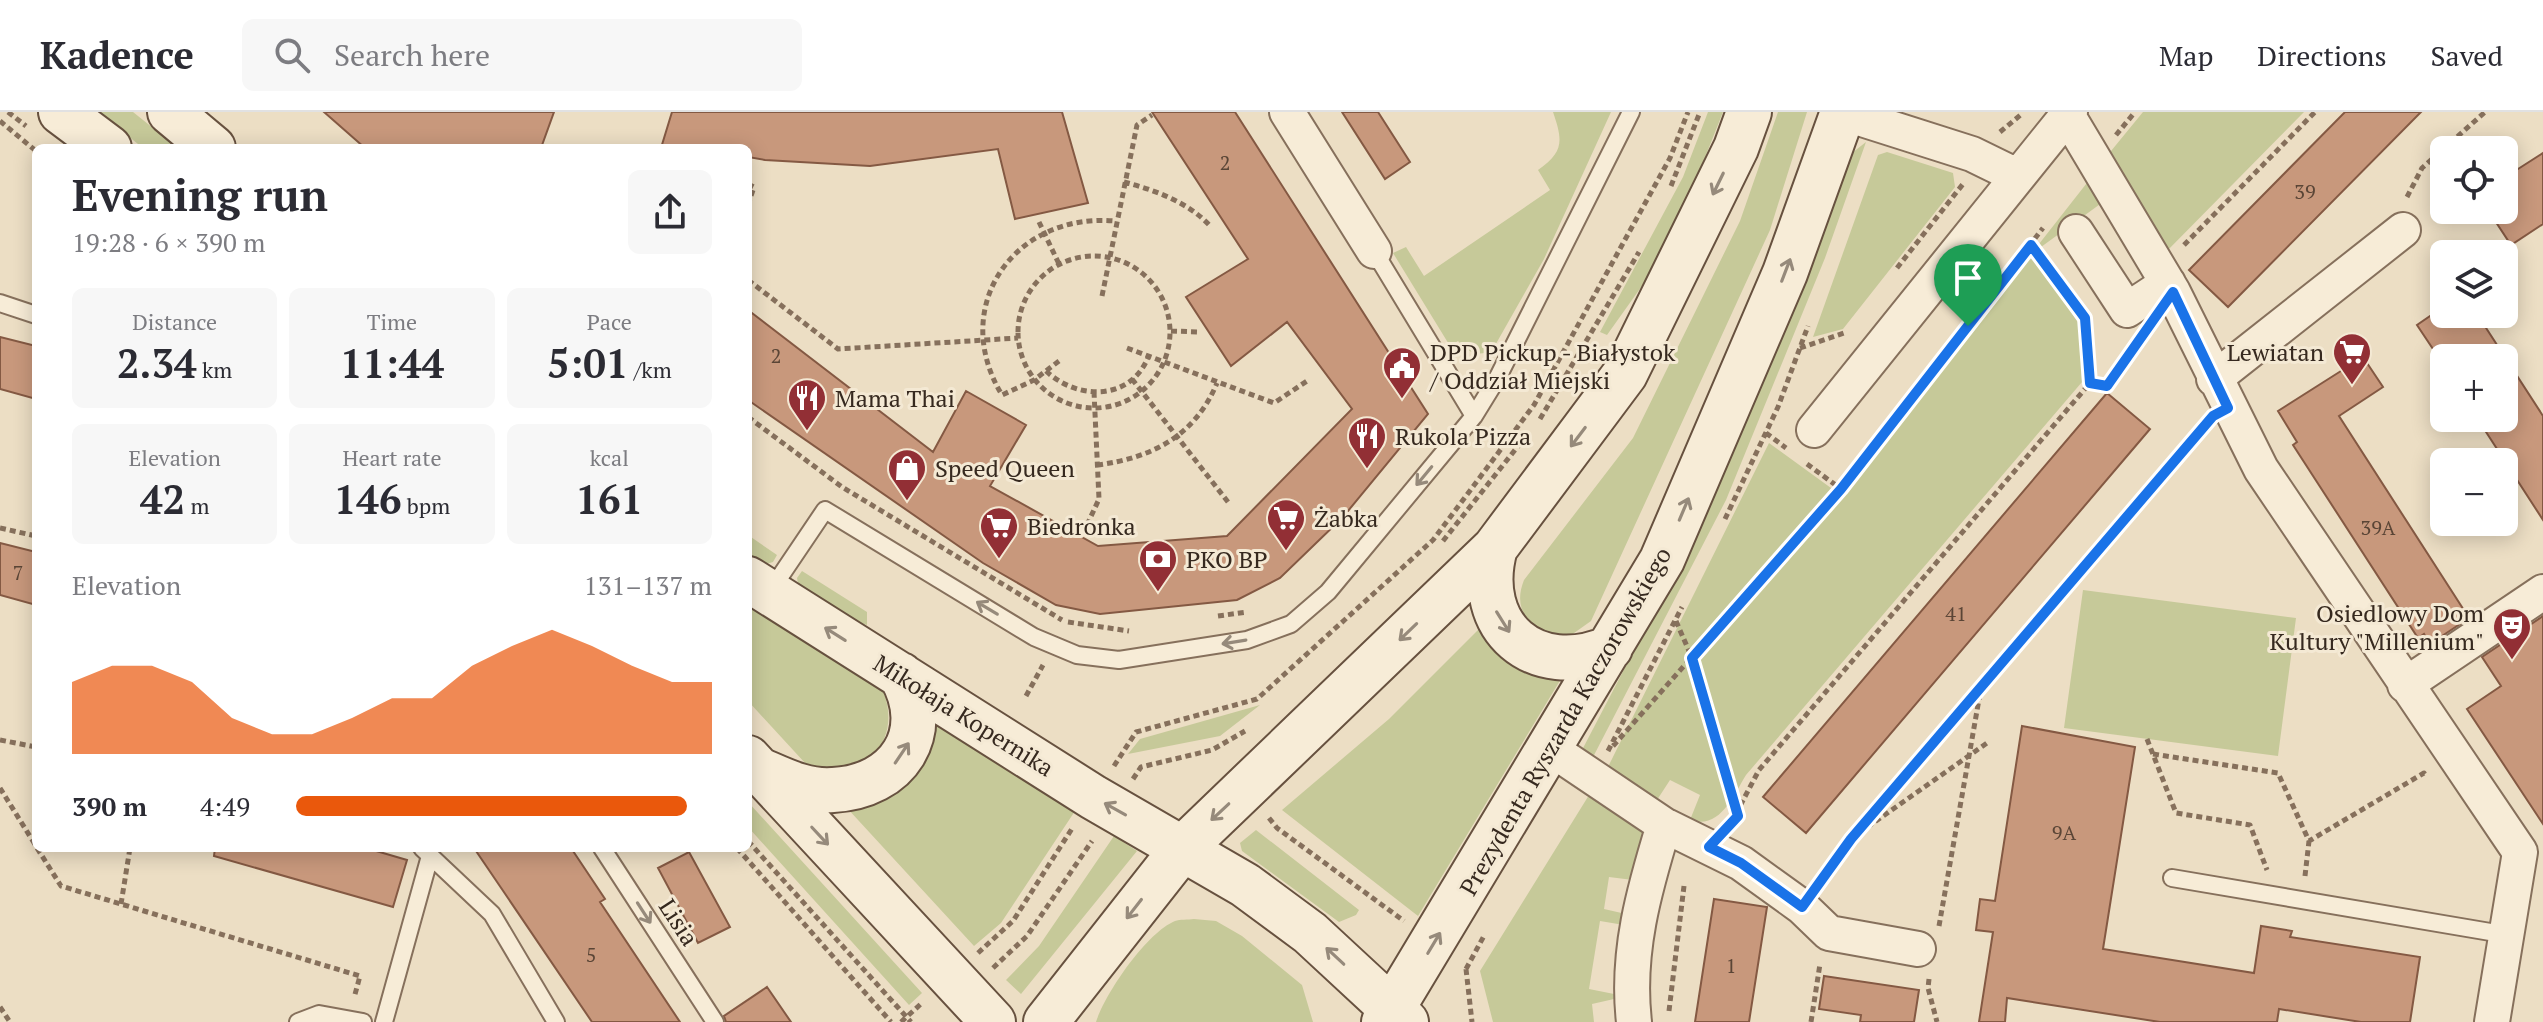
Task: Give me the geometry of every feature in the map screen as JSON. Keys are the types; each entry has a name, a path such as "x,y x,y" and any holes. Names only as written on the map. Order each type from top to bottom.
{"main road":[{"path":"61,112 104,144"},
{"path":"170,112 208,144"},
{"path":"1046,1022 1183,848 1495,548 1625,374 1736,148 1749,112"},
{"name":"Prezydenta Ryszarda Kaczorowskiego","path":"1394,1018 1434,943 1662,560 1785,273 1843,113"},
{"path":"1495,548 1489,573 1490,598 1500,621 1516,641 1537,654 1562,660 1587,658 1610,648"},
{"name":"Mikołaja Kopernika","path":"758,586 1114,809 1245,885 1310,933 1394,1018"},
{"path":"752,763 796,786 832,791 864,785 889,770 904,754 913,733 917,711 901,675"},
{"path":"752,763 979,1007"}],"street":[{"path":"1287,112 1374,251"},
{"path":"1843,113 1982,159 2017,176"},
{"path":"1814,430 2069,114 2164,276 2261,469 2520,852 2492,1022"},
{"path":"2062,226 2127,310 2164,276"},
{"path":"2221,393 2403,230"},
{"path":"2405,685 2543,592"},
{"path":"1551,749 1687,836 1741,863 1802,907 1829,933 1928,954"},
{"path":"1634,1022 1630,992 1634,938 1687,836"}],"lane":[{"path":"758,586 825,510 1034,637 1077,655 1119,660 1247,640 1291,624 1328,592 1474,416 1498,377 1631,112"},
{"path":"1374,251 1474,416"},
{"path":"0,303 32,314"},
{"path":"384,1022 426,852 492,914 556,1022"},
{"name":"Lisia","path":"605,852 715,1022"},
{"path":"2172,878 2508,935"},
{"path":"298,1022 319,1014 356,1020"}],"path":[{"path":"1669,190 1699,115 1686,112"},
{"path":"2095,161 2135,112"},
{"path":"2164,276 2315,112"},
{"path":"2403,230 2406,201 2422,168 2485,112"},
{"path":"1102,296 1137,125 1152,115"},
{"path":"0,121 32,148"},
{"path":"1892,275 1982,159"},
{"path":"1124,182 1169,198 1202,217 1211,227"},
{"path":"1059,361 1034,380 1002,395 989,371 982,340 984,310 993,283 1018,250 1044,232 1076,221 1115,221"},
{"path":"1039,222 1059,264"},
{"path":"1607,753 1841,489 2031,245 2062,226"},
{"path":"1668,1022 1687,836 1738,816 1759,770 2090,383 2085,318 2031,245"},
{"path":"1539,420 1642,246"},
{"path":"1083,256 1108,257 1136,268 1158,289 1169,316 1171,331 1165,362 1141,392 1111,407 1072,405 1051,395 1034,380 1026,367 1018,338 1018,323 1027,295 1036,282 1059,264 1083,256"},
{"path":"752,283 838,349 1018,338"},
{"path":"1799,349 1845,334 1854,323"},
{"path":"1171,331 1200,332"},
{"path":"2090,383 2107,386 2140,339"},
{"path":"1127,348 1274,403 1307,381"},
{"path":"1046,371 1061,386 1078,392 1094,392 1140,374 1149,355"},
{"path":"1132,379 1228,502"},
{"path":"1097,465 1142,457 1177,438 1200,414 1217,383"},
{"path":"1087,525 1099,499 1094,392"},
{"path":"1802,907 1851,839 2213,416 2221,393"},
{"path":"1441,543 1530,432"},
{"path":"0,528 32,535"},
{"path":"1203,619 1250,611"},
{"path":"1675,620 1692,658 1738,816"},
{"path":"1067,622 1125,632 1141,629"},
{"path":"1937,1022 1928,988 1928,954 1981,687"},
{"path":"979,1007 1141,767 1212,750 1254,722"},
{"path":"2147,739 2176,813 2250,825 2273,882"},
{"path":"0,740 32,746"},
{"path":"1851,839 1969,759 1987,743"},
{"path":"1212,750 1277,828 1466,969 1472,1022"},
{"path":"2153,754 2278,773 2309,841 2303,887"},
{"path":"2309,841 2424,773 2433,785"},
{"path":"0,788 32,839"},
{"path":"752,845 911,1022"},
{"path":"40,852 61,886 360,976 356,1020"},
{"path":"121,904 129,852"},
{"path":"741,852 891,1022"},
{"path":"1811,1022 1817,975 1829,933"},
{"path":"0,1007 10,1022"}],"green space":[{"path":"98,112 133,112 173,144 138,144"},
{"path":"1553,112 1611,112 1544,259 1493,349 1479,354 1466,349 1458,341 1450,346 1393,253 1406,247 1424,276 1550,190 1538,170 1553,157 1559,145 1559,131"},
{"path":"1708,112 1723,112 1659,262 1607,335 1600,332 1683,177"},
{"path":"1778,112 1807,112 1770,230 1591,621 1567,638 1545,632 1523,612 1520,603 1524,580 1633,438 1740,221"},
{"path":"2143,112 2304,112 2163,255 2102,162"},
{"path":"1866,142 1825,258 1726,500 1592,759 1581,752 1716,493 1779,343 1852,153"},
{"path":"1887,152 1953,173 1955,187 1843,329 1813,337 1878,155"},
{"path":"2090,179 2103,202 2041,247 2039,244"},
{"path":"2032,254 2079,324 2082,382 1746,775 1717,816 1700,822 1690,820 1700,795 1670,780 1657,800 1605,773 1769,443 1842,496"},
{"path":"752,538 777,555 773,562 763,565 752,557"},
{"path":"802,571 867,612 867,625 843,617 799,589 797,578"},
{"path":"2083,590 2296,618 2278,756 2064,728"},
{"path":"752,604 883,690 888,726 872,760 817,776 752,705"},
{"path":"1491,617 1567,669 1418,916 1282,810 1389,719"},
{"path":"1260,705 1220,736 1128,754 1140,739"},
{"path":"923,715 1075,811 1001,923 974,946 847,808"},
{"path":"1594,787 1645,833 1633,880 1609,877 1604,909 1626,914 1624,925 1600,921 1589,989 1614,994 1614,999 1592,1004 1594,1022 1493,1022 1480,971"},
{"path":"752,806 922,993 909,1005 752,831"},
{"path":"1256,830 1359,910 1356,915 1339,922 1242,851 1240,843"},
{"path":"1114,836 1137,851 1021,994 1006,980 1039,946"},
{"path":"1175,921 1216,921 1242,936 1302,985 1313,1022 1096,1022 1117,981 1152,938"}],"building":[{"path":"324,112 554,112 542,144 360,144"},
{"path":"672,112 1062,112 1088,203 1015,219 998,149 870,166 752,158 752,144 662,144"},
{"path":"1152,112 1235,112 1428,414 1343,517 1280,578 1237,600 1100,614 1056,605 983,563 752,403 752,313 933,452 966,391 1026,425 990,486 1098,546 1227,536 1352,409 1287,322 1231,366 1186,297 1248,259"},
{"path":"1342,112 1378,112 1410,162 1385,179"},
{"path":"2345,112 2421,112 2228,307 2189,270"},
{"path":"2543,153 2543,224 2518,240 2508,240 2497,224 2518,224 2518,169"},
{"path":"2430,316 2430,328 2486,328 2496,344 2430,344 2417,325"},
{"path":"0,337 32,345 32,398 0,389"},
{"path":"2363,357 2383,387 2339,416 2469,618 2430,644 2424,634 2418,638 2293,445 2297,442 2278,411"},
{"path":"2518,377 2543,416 2543,520 2518,481 2518,448 2496,448 2486,432 2518,432"},
{"path":"2107,393 2150,429 1806,833 1763,797"},
{"path":"0,543 32,551 32,604 0,595"},
{"path":"2543,616 2543,824 2467,709 2501,686 2482,657"},
{"path":"2022,726 2135,747 2103,949 2254,973 2261,926 2292,931 2290,937 2420,957 2410,1022 2361,1022 2279,1009 2277,1022 2160,1022 2007,998 2005,1022 1979,1022 1993,932 1976,930 1980,899 1995,901"},
{"path":"214,852 380,852 407,860 393,907 214,856"},
{"path":"477,852 574,852 605,899 600,902 680,1022 592,1022"},
{"path":"689,852 730,927 698,943 658,868"},
{"path":"1714,899 1767,907 1749,1022 1695,1022"},
{"path":"1824,976 1919,990 1914,1022 1860,1022 1861,1015 1819,1009"},
{"path":"767,987 791,1022 726,1022 724,1016"}],"place":[{"name":"Lewiatan","path":"2352,386"},
{"name":"DPD Pickup - Białystok / Oddział Miejski","path":"1402,400"},
{"name":"Mama Thai","path":"807,432"},
{"name":"Rukola Pizza","path":"1367,470"},
{"name":"Speed Queen","path":"907,502"},
{"name":"Żabka","path":"1286,552"},
{"name":"Biedronka","path":"999,560"},
{"name":"PKO BP","path":"1158,593"},
{"name":"Osiedlowy Dom Kultury \"Millenium\"","path":"2512,661"}],"route":[{"path":"2031,245 2085,318 2090,383 2107,386 2173,292 2228,408 2213,416 1851,839 1802,907 1741,863 1709,847 1738,816 1692,658 1841,489 1968,326 2031,245"}]}
